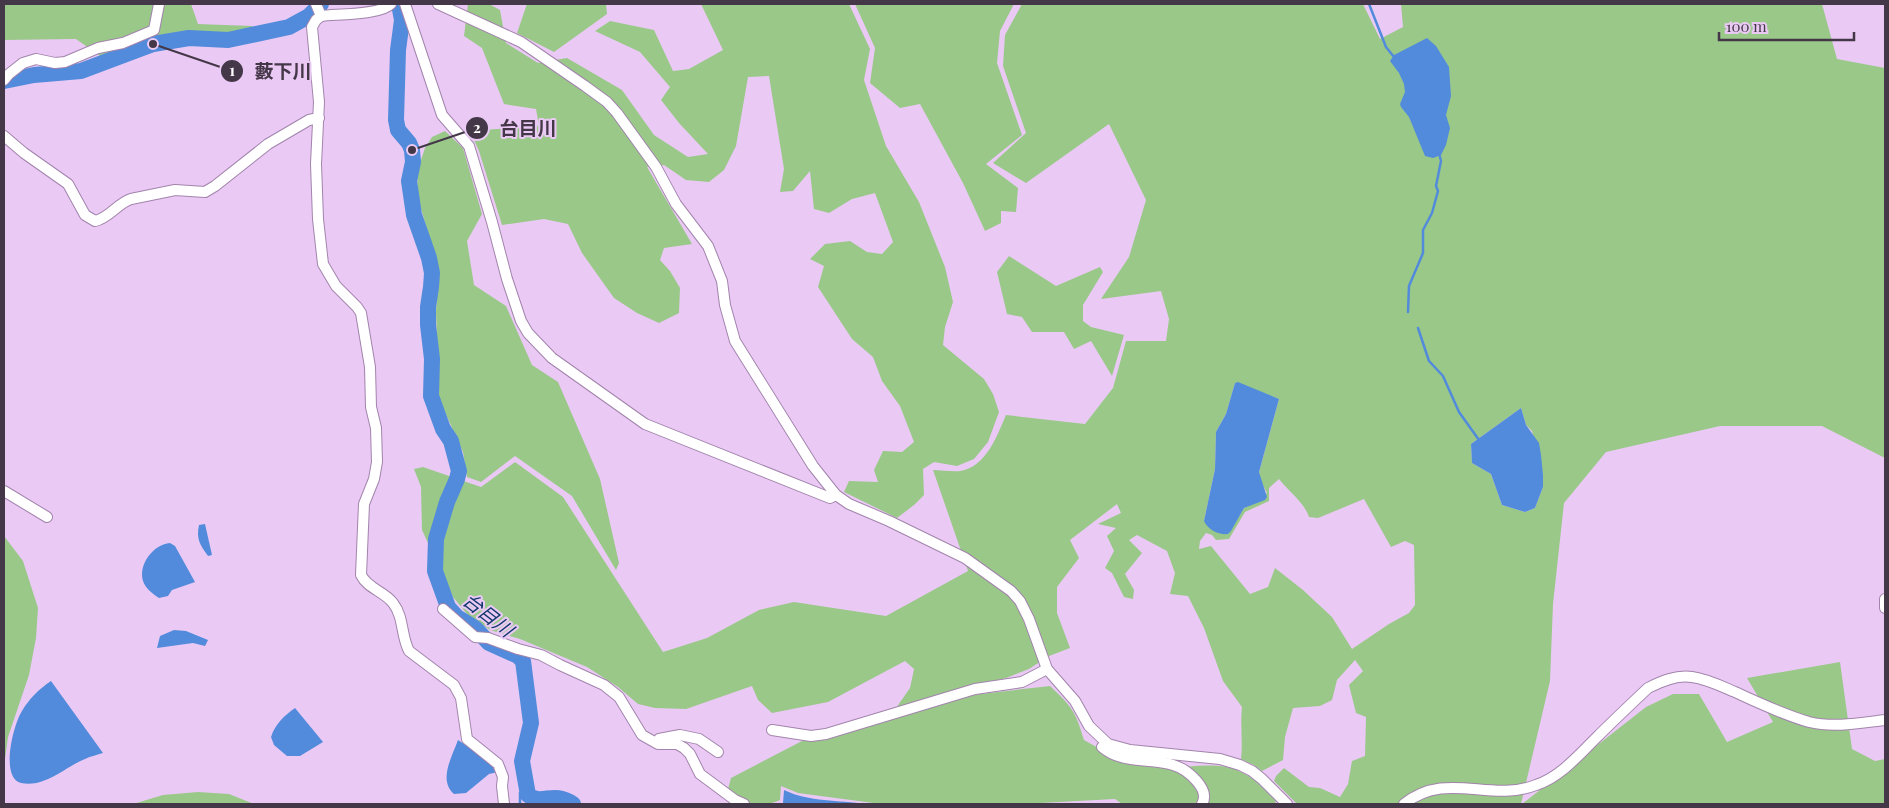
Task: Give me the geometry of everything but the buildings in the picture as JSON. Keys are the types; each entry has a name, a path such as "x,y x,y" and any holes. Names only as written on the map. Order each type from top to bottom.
{"street":[{"path":"4,80 23,62 36,58 55,63 65,62 98,48 123,43 154,30 159,4"},
{"path":"391,4 388,8 378,11 318,9 316,20 312,27 319,118 316,164 318,219 323,264 336,286 357,307 361,314 370,367 372,407 376,428 377,462 374,479 364,504 360,576 375,590 393,602 400,615 409,651 450,680 458,691 467,739 494,760 501,771 504,804"},
{"path":"405,4 442,115 469,146 492,222 506,279 521,321 528,332 552,358 645,424 830,498 836,495"},
{"path":"438,4 520,42 607,102 617,113 656,167 676,204 708,246 722,281 731,330 738,347 813,466 836,495 849,504 965,558 1011,591 1020,601 1029,619 1047,669 1074,702 1089,726 1101,738 1116,747 1130,750 1220,760 1240,765 1262,779 1287,804"},
{"path":"4,136 24,153 68,184 85,215 95,221 101,219 125,201 132,199 175,190 204,192 268,144 309,120 319,118"},
{"path":"4,491 47,517"},
{"path":"1885,599 1885,608"},
{"path":"443,609 475,637 541,654 560,665 596,680 620,698 642,734 652,742 658,744 677,744 684,748 690,754 700,774 735,800 744,804"},
{"path":"772,730 811,736 826,734 975,689 1022,682 1047,669"},
{"path":"1404,804 1421,793 1448,787 1499,792 1538,785 1578,756 1648,688 1662,680 1678,677 1692,677 1714,683 1783,713 1811,722 1833,725 1885,720"},
{"path":"635,724 654,738 662,739 680,736 700,739 718,752"},
{"path":"1101,738 1102,748 1114,754 1130,759 1173,765 1183,771 1202,788 1204,795 1202,804"}],"green space":[{"path":"4,4 191,4 198,24 252,26 255,30 229,35 173,36 103,58 76,39 4,40"},
{"path":"468,4 489,4 500,10 506,43 538,63 567,58 622,90 654,135 688,157 708,154 679,123 661,100 670,87 640,52 595,31 610,21 654,30 673,71 689,69 723,50 701,4 849,4 870,49 864,80 886,146 919,202 945,267 953,302 945,327 943,345 984,379 993,394 999,412 988,442 974,459 957,466 934,462 923,469 924,495 897,518 844,492 849,481 878,482 874,470 883,451 902,452 914,442 900,406 882,381 873,357 852,339 818,287 824,266 810,259 825,244 850,241 867,252 882,254 893,242 875,193 852,199 829,213 814,209 810,171 793,191 780,192 784,169 769,76 748,77 736,146 724,170 709,182 686,180 664,165 647,167 692,244 664,248 660,260 670,271 680,288 679,313 659,323 637,313 614,298 582,253 568,224 544,219 502,225 479,151 470,131 539,126 536,109 504,104 482,48 464,36"},
{"path":"527,4 606,4 607,14 554,52 517,33"},
{"path":"855,4 1014,4 1000,31 997,63 1022,135 986,164 1018,188 1016,212 1001,211 1001,223 985,231 963,183 920,104 900,108 870,83 875,48"},
{"path":"1022,4 1363,4 1380,39 1403,27 1401,4 1822,4 1837,59 1885,68 1885,458 1822,426 1720,426 1606,452 1564,503 1553,604 1550,681 1521,804 1297,804 1274,781 1284,768 1309,787 1320,788 1340,797 1348,784 1352,761 1365,756 1366,717 1356,713 1349,685 1363,671 1355,660 1337,680 1332,700 1320,706 1293,708 1285,737 1283,760 1262,771 1241,759 1242,707 1223,681 1204,628 1188,596 1170,594 1175,573 1167,551 1137,535 1129,540 1142,553 1125,574 1134,590 1133,599 1124,597 1112,573 1105,568 1114,551 1107,536 1116,528 1098,524 1121,513 1117,504 1070,540 1079,558 1057,587 1057,613 1070,648 1049,656 1029,669 1006,678 977,685 971,695 1050,686 1072,710 1084,740 1099,749 1143,766 1163,768 1221,766 1233,769 1256,782 1275,800 1276,804 1122,804 1115,799 1022,804 881,804 798,793 781,786 780,800 775,802 759,804 742,800 728,789 731,778 802,741 820,740 887,721 910,688 914,669 905,661 828,702 772,713 758,700 752,686 686,709 655,708 638,704 618,687 587,667 520,639 490,630 467,614 453,597 422,530 421,487 414,469 423,467 481,487 515,462 563,497 663,652 707,638 759,610 794,602 886,616 968,571 933,470 960,471 977,464 989,449 1006,415 1085,424 1113,388 1126,341 1166,341 1169,319 1161,291 1101,299 1129,257 1146,200 1109,124 1026,183 993,163 1026,133 1003,66 1005,35","holes":["1235,383 1279,399 1259,472 1260,480 1267,493 1244,508 1228,534 1204,521 1215,469 1216,432 1226,414","1521,408 1526,425 1532,431 1543,475 1543,487 1535,508 1525,512 1502,505 1491,474 1472,463 1471,444","1279,479 1300,502 1309,517 1318,518 1364,499 1391,547 1405,541 1414,545 1415,605 1409,613 1352,649 1332,617 1303,590 1275,568 1268,587 1250,594 1211,546 1199,549 1200,541 1206,533 1212,535 1216,540 1229,539 1245,512 1269,501 1269,488"]},
{"path":"445,131 463,148 482,214 467,241 474,285 506,306 532,365 558,382 600,479 619,563 616,570 572,496 515,456 481,482 467,477 463,452 439,399 436,312 438,268 418,198 417,172 425,148 432,137"},
{"path":"1009,256 1056,286 1100,267 1103,272 1083,305 1083,321 1091,327 1124,335 1112,376 1091,341 1074,349 1064,332 1032,332 1022,317 1007,314 997,272"},
{"path":"4,536 23,561 38,608 36,638 29,675 8,737 4,767"},
{"path":"1840,662 1852,749 1875,761 1885,759 1885,804 1522,804 1646,707 1673,694 1699,694 1727,742 1773,722 1747,678"},
{"path":"198,792 229,794 254,804 133,804 163,795"}],"water":[{"path":"1427,38 1436,46 1449,67 1451,96 1446,115 1450,128 1446,145 1441,155 1433,158 1425,156 1409,117 1401,107 1400,104 1405,92 1404,84 1390,61 1394,55"},
{"path":"1238,382 1279,399 1259,472 1267,497 1265,500 1244,508 1231,531 1225,534 1211,529 1204,521 1215,469 1216,432 1226,414 1235,383"},
{"path":"1521,408 1526,425 1539,443 1543,475 1543,487 1535,508 1525,512 1502,505 1491,474 1472,463 1471,444"},
{"path":"205,524 212,555 208,556 198,538 199,525"},
{"path":"170,543 175,546 195,582 172,590 168,596 159,598 144,584 143,568 153,551 164,544"},
{"path":"174,630 186,631 208,640 205,646 193,643 157,648 160,636"},
{"path":"51,681 103,753 77,763 47,780 30,784 21,783 15,779 11,772 10,750 15,727 28,702"},
{"path":"295,708 323,742 300,756 287,756 274,745 271,737 281,720"},
{"path":"458,740 492,763 498,772 489,774 466,793 454,794 449,788 447,775"},
{"path":"784,790 814,799 866,804 778,804 783,803"}],"waterway":[{"path":"4,81 34,75 81,71 153,44 189,38 228,40 289,27 309,16 321,4"},
{"name":"台目川","path":"399,4 402,20 398,50 396,120 398,130 409,143 412,150 413,162 409,181 414,215 429,258 432,273 428,307 432,359 431,396 443,429 451,441 459,471 436,539 435,571 448,607 457,617 475,628 489,643 518,656 523,661 531,723 522,761 528,795 538,799 560,798 573,804"},
{"path":"1369,4 1386,47 1394,57"},
{"path":"1408,312 1409,286 1423,253 1423,230 1432,213 1438,191 1436,186 1441,161 1439,153"},
{"path":"1418,328 1429,361 1443,376 1459,412 1479,440"},
{"path":"520,804 520,793 526,784"}],"place":[{"name":"藪下川","path":"153,44"},
{"name":"台目川","path":"412,150"}]}
